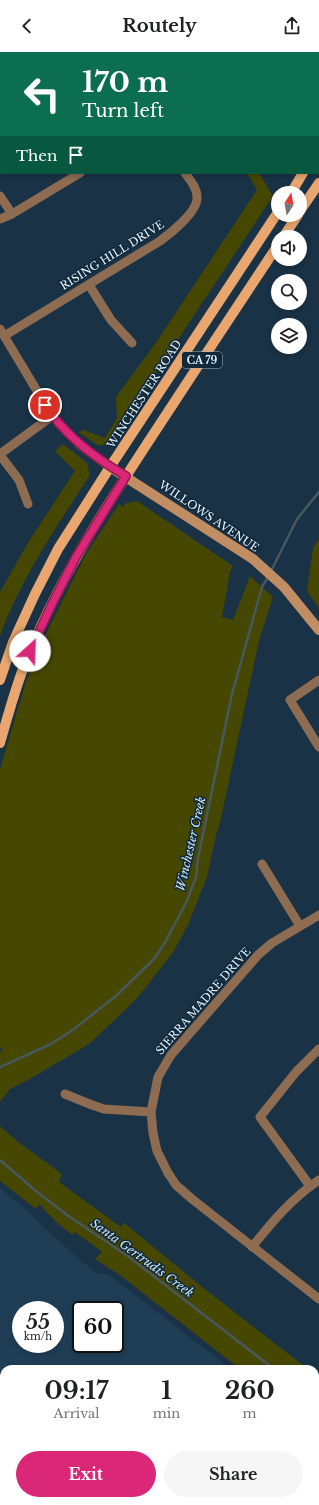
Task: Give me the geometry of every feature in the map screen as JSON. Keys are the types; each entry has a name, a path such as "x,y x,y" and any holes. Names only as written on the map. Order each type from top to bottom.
{"main road":[{"path":"295,186 302,174"},
{"path":"307,201 319,183"},
{"name":"WINCHESTER ROAD","path":"0,680 13,642 58,549 110,467 271,222"},
{"name":"CA 79","path":"0,743 22,672 52,604 76,557 126,476 271,256"}],"street":[{"path":"0,219 12,214 78,174"},
{"name":"RISING HILL DRIVE","path":"2,333 89,285 160,242 193,210 197,198 194,186 186,174"},
{"path":"0,196 12,214"},
{"path":"89,285 111,320 132,343"},
{"path":"2,333 52,416 80,445 110,467"},
{"path":"28,504 20,480 0,455 52,416"},
{"name":"WILLOWS AVENUE","path":"110,467 253,559 284,587 319,630"},
{"path":"319,680 290,700 319,746"},
{"path":"262,864 300,926"},
{"name":"SIERRA MADRE DRIVE","path":"319,915 265,948 171,1055 158,1077 151,1112 153,1133 157,1151 176,1185 319,1299"},
{"path":"310,1186 260,1117 296,1072 319,1049"},
{"path":"65,1094 92,1106 104,1109 151,1112"},
{"path":"252,1247 280,1213 310,1186 319,1180"}],"shaded area":[{"path":"248,174 260,174 271,193 271,199 130,412 108,443 99,446 78,432 83,430 105,438 117,418 116,397 155,344 257,190"},
{"path":"63,444 87,463 90,475 40,553 18,594 0,636 0,592 29,541 75,471 55,451"},
{"path":"137,501 233,566 230,572 222,617 233,620 250,576 273,597 259,641 207,877 188,925 172,954 138,997 120,1015 89,1044 10,1089 0,1102 0,1052 2,1051 0,1046 0,769 26,682 45,636 86,554 119,504 123,507 126,503"},
{"path":"319,539 319,608 307,591 313,548"},
{"path":"0,1126 17,1141 62,1174 59,1182 121,1227 124,1223 206,1290 303,1365 235,1365 120,1275 95,1259 102,1252 75,1232 72,1235 55,1221 39,1204 36,1209 0,1181"},
{"path":"0,1188 31,1214 81,1261 98,1274 108,1274 226,1365 0,1365"}],"waterway":[{"path":"271,571 297,519 319,492"},
{"name":"Winchester Creek","path":"0,1067 51,1044 74,1029 117,995 154,959 164,944 187,901 196,877 198,858 232,694 262,587 268,577"},
{"name":"Santa Gertrudis Creek","path":"0,1160 67,1215 129,1257 269,1365"}],"route":[{"path":"30,651 76,557 126,476 110,467 80,445 52,416 45,405"}]}
